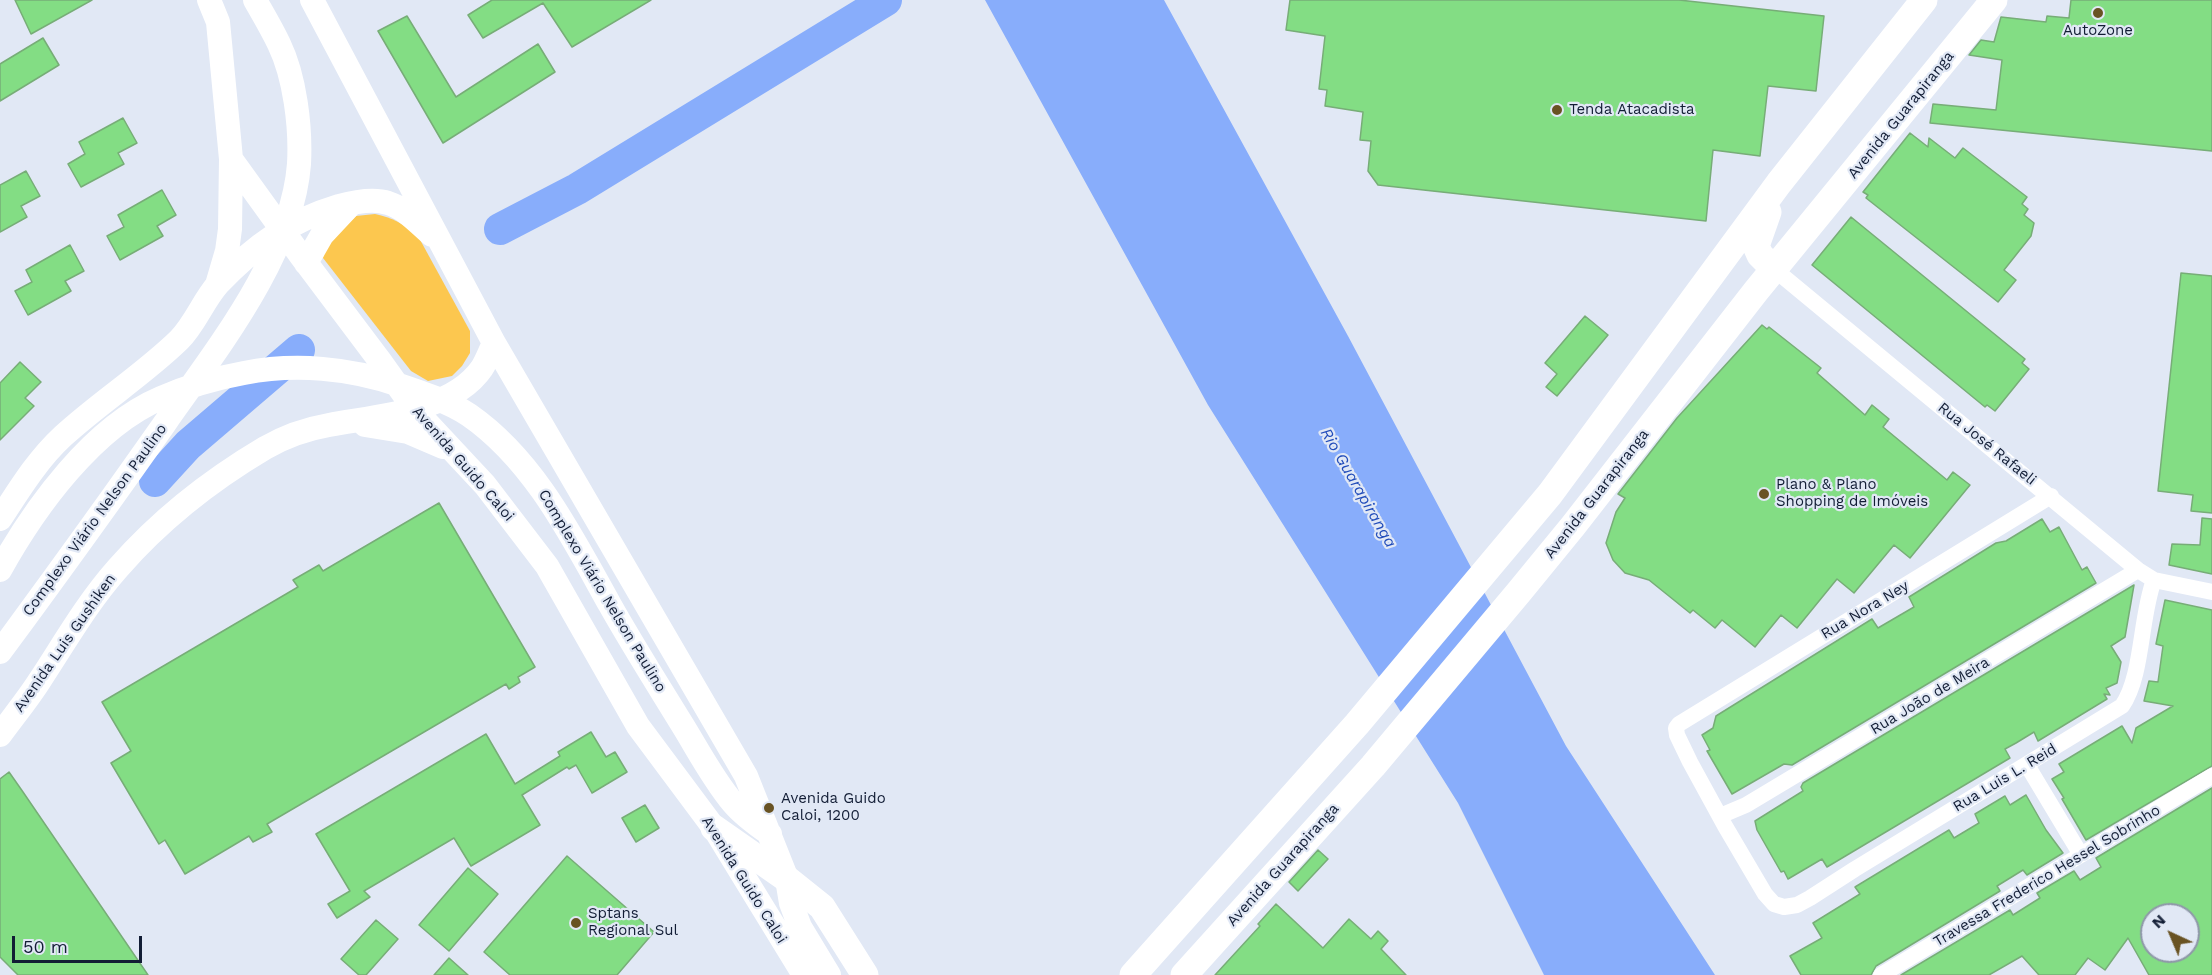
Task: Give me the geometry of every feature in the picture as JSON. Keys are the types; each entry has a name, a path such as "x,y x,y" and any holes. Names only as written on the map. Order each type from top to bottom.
{"main road":[{"path":"209,0 218,22 231,159 230,229 227,251 217,286"},
{"name":"Complexo Viário Nelson Paulino","path":"0,651 214,353 251,295 281,236 292,198 298,164 297,122 289,70 279,44 255,0"},
{"name":"Avenida Guido Caloi","path":"312,0 494,343 746,776 787,879 791,903 800,927 829,975"},
{"path":"1133,975 1357,724 1550,494 1779,183 1924,0"},
{"name":"Avenida Guarapiranga","path":"1184,975 1373,766 1573,526 1774,269 1994,0"},
{"name":"Avenida Guido Caloi","path":"231,159 415,410 485,485 547,566 638,726 714,828 804,975"},
{"path":"1774,269 1760,255 1756,246 1779,183"},
{"path":"0,519 24,482 61,438 181,338 217,286 260,245 282,229 316,213 353,202 379,201 394,205 417,221 443,245"},
{"path":"306,263 322,235 353,202"},
{"name":"Avenida Luis Gushiken","path":"0,735 39,682 86,608 117,569 156,530 213,482 266,448 295,434 326,425 415,410 452,393 475,376 494,343"},
{"name":"Complexo Viário Nelson Paulino","path":"0,570 15,542 73,464 112,429 160,398 227,376 254,371 320,368 374,376 420,392 468,414 508,449 536,482 569,532 635,650 724,791 750,819 770,834"},
{"path":"326,425 386,428 408,432 451,450"},
{"path":"714,828 787,879 822,908 865,975"}],"street":[{"name":"Rua José Rafaeli","path":"1774,269 2139,570 2154,580 2212,592"},
{"name":"Rua Nora Ney","path":"1720,816 1677,735 1676,730 1679,724 2051,496"},
{"name":"Rua João de Meira","path":"1720,816 1746,805 2139,570"},
{"name":"Rua Luis L. Reid","path":"1720,816 1774,904 1784,907 1797,905 1810,898 2122,706 2132,686 2144,613 2154,580"},
{"path":"2027,765 2080,855"},
{"name":"Travessa Frederico Hessel Sobrinho","path":"1881,975 2212,776"}],"shaded area":[{"path":"375,214 398,222 418,236 470,331 470,353 452,376 428,381 411,371 323,258 325,247 356,216"}],"water":[{"name":"Rio Guarapiranga","path":"985,0 1164,0 1348,336 1566,746 1715,975 1544,975 1458,803 1208,405"}],"building":[{"path":"15,0 92,0 31,34"},
{"path":"492,0 651,0 572,47 543,3 483,38 468,15"},
{"name":"Tenda Atacadista","path":"1290,0 1679,0 1824,16 1816,91 1768,86 1760,156 1713,150 1706,221 1378,185 1368,171 1371,141 1360,140 1363,112 1325,106 1327,90 1319,89 1325,36 1286,30"},
{"path":"2071,0 2212,0 2212,151 1930,123 1933,104 1996,110 2002,60 1969,55 1981,40 1994,42 2001,17 2046,22 2047,16 2069,18"},
{"path":"407,16 456,97 538,44 555,72 443,143 378,31"},
{"path":"43,38 59,65 0,101 0,64"},
{"path":"123,118 137,143 118,153 124,164 81,187 68,164 85,154 79,142"},
{"path":"1910,133 1928,147 1929,138 1955,158 1963,148 2027,197 2022,204 2028,209 2024,215 2034,223 2031,236 2004,270 2016,280 1998,302 1866,198 1868,195 1863,192"},
{"path":"26,171 40,196 21,206 27,217 0,232 0,185"},
{"path":"162,190 176,215 157,226 163,236 120,260 107,236 124,227 118,215"},
{"path":"1851,217 2025,359 2022,363 2029,369 1995,411 1987,405 1985,407 1812,265"},
{"path":"70,245 84,271 65,281 71,291 28,315 15,291 32,282 26,270"},
{"path":"2181,273 2212,276 2212,513 2191,511 2193,495 2158,491"},
{"path":"1585,316 1608,335 1557,396 1546,387 1557,374 1545,363"},
{"path":"1762,325 1767,329 1769,327 1821,368 1817,373 1865,415 1872,405 1889,419 1883,427 1947,480 1953,472 1970,485 1910,558 1894,545 1854,593 1837,579 1797,628 1781,615 1755,647 1722,620 1715,628 1693,610 1690,613 1649,580 1625,573 1613,560 1606,543 1616,512 1625,498 1618,494 1677,418"},
{"path":"20,362 41,382 25,398 34,406 0,440 0,383"},
{"path":"439,503 535,667 518,677 520,682 509,689 506,684 267,824 272,832 253,842 249,836 185,874 165,840 159,844 111,763 131,751 102,702 298,587 293,580 319,565 323,571"},
{"path":"2202,518 2212,519 2212,574 2169,565 2172,544 2200,545"},
{"path":"2042,519 2050,532 2059,527 2082,570 2087,567 2096,583 1792,765 1784,764 1732,794 1707,751 1710,750 1702,735 1713,728 1716,716 1872,619 1878,628 1914,607 1909,597 1996,543 2006,541"},
{"path":"2134,585 2125,637 2111,646 2121,662 2117,683 2106,688 2110,695 2104,694 2107,699 2038,741 2034,732 2005,749 2010,758 1827,867 1822,859 1788,879 1784,871 1781,872 1757,830 1755,821 1803,791 1801,787 1803,783"},
{"path":"2165,600 2212,610 2212,766 2086,840 2052,779 2064,772 2059,764 2122,726 2132,743 2136,728 2173,706 2144,701 2149,681 2158,682 2163,646 2156,644"},
{"path":"591,732 606,757 615,752 627,772 592,793 576,765 569,769 567,767 522,795 540,825 471,866 454,838 364,891 370,897 337,918 328,904 350,891 316,834 486,734 515,784 560,756 558,752"},
{"path":"9,772 148,975 18,975 0,957 0,779"},
{"path":"2212,788 2212,975 2149,975 2142,963 2200,963 2200,903 2140,903 2140,959 2128,938 2105,970 2088,958 2075,975 2039,975 2022,956 1989,975 1901,975 2010,910 2013,915 2040,898 2037,893 2074,871 2080,880 2101,867 2096,858"},
{"path":"2026,795 2046,830 2063,853 2027,875 2023,870 1997,886 2000,891 1876,966 1871,975 1801,975 1790,956 1822,938 1813,923 1860,894 1855,887 1949,830 1954,838 1979,823 1975,814 2005,796 2010,805"},
{"path":"645,805 659,828 636,842 622,818"},
{"path":"1318,850 1328,859 1298,891 1289,882"},
{"name":"Sptans Regional Sul","path":"567,856 654,932 617,975 510,975 484,952"},
{"path":"468,868 498,894 449,951 419,925"},
{"path":"1276,904 1323,948 1349,919 1371,939 1378,931 1388,941 1381,949 1406,975 1215,975 1260,926 1258,924"},
{"path":"376,920 398,939 366,975 359,975 341,959"},
{"path":"449,958 468,975 434,975"}],"waterway":[{"path":"500,229 577,189 886,0"},
{"path":"155,481 188,445 299,350"}],"place":[{"name":"AutoZone","path":"2098,13"},
{"name":"Tenda Atacadista","path":"1557,110"},
{"name":"Plano & Plano Shopping de Imóveis","path":"1764,494"},
{"name":"Avenida Guido Caloi, 1200","path":"769,808"},
{"name":"Sptans Regional Sul","path":"576,923"}]}
